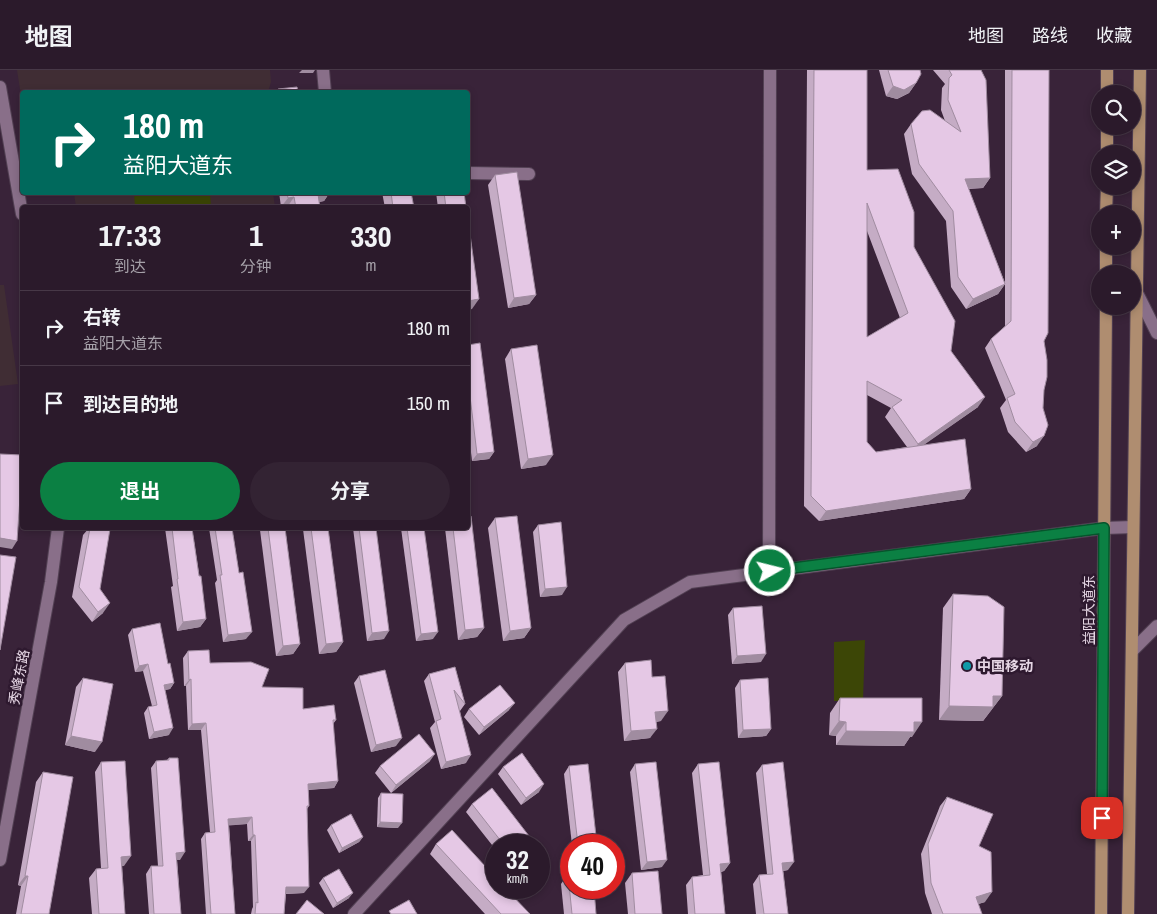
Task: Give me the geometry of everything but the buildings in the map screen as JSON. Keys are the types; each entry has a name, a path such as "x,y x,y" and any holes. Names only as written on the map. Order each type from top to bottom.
{"main road":[{"path":"1107,70 1107,85"},
{"path":"1137,265 1140,70"},
{"name":"益阳大道东","path":"1101,914 1106,315"},
{"path":"1128,914 1137,315"}],"street":[{"path":"323,70 325,90"},
{"path":"770,70 770,571"},
{"path":"0,86 20,205"},
{"path":"470,173 529,174"},
{"path":"1141,301 1157,332"},
{"path":"354,914 624,620 690,582 1104,528 1134,527"},
{"name":"秀峰东路","path":"0,860 52,582 58,530"},
{"path":"1132,651 1157,626"}],"shaded area":[{"path":"17,70 270,70 271,82 269,90 20,90"},
{"path":"74,195 273,195 275,205 76,205"},
{"path":"0,285 4,285 18,384 0,386"}],"green space":[{"path":"134,195 210,195 211,205 135,205"},
{"path":"865,640 863,701 834,701 834,642"}],"place":[{"name":"中国移动","path":"967,666"}],"route":[{"path":"770,571 1104,528 1102,818"}]}
